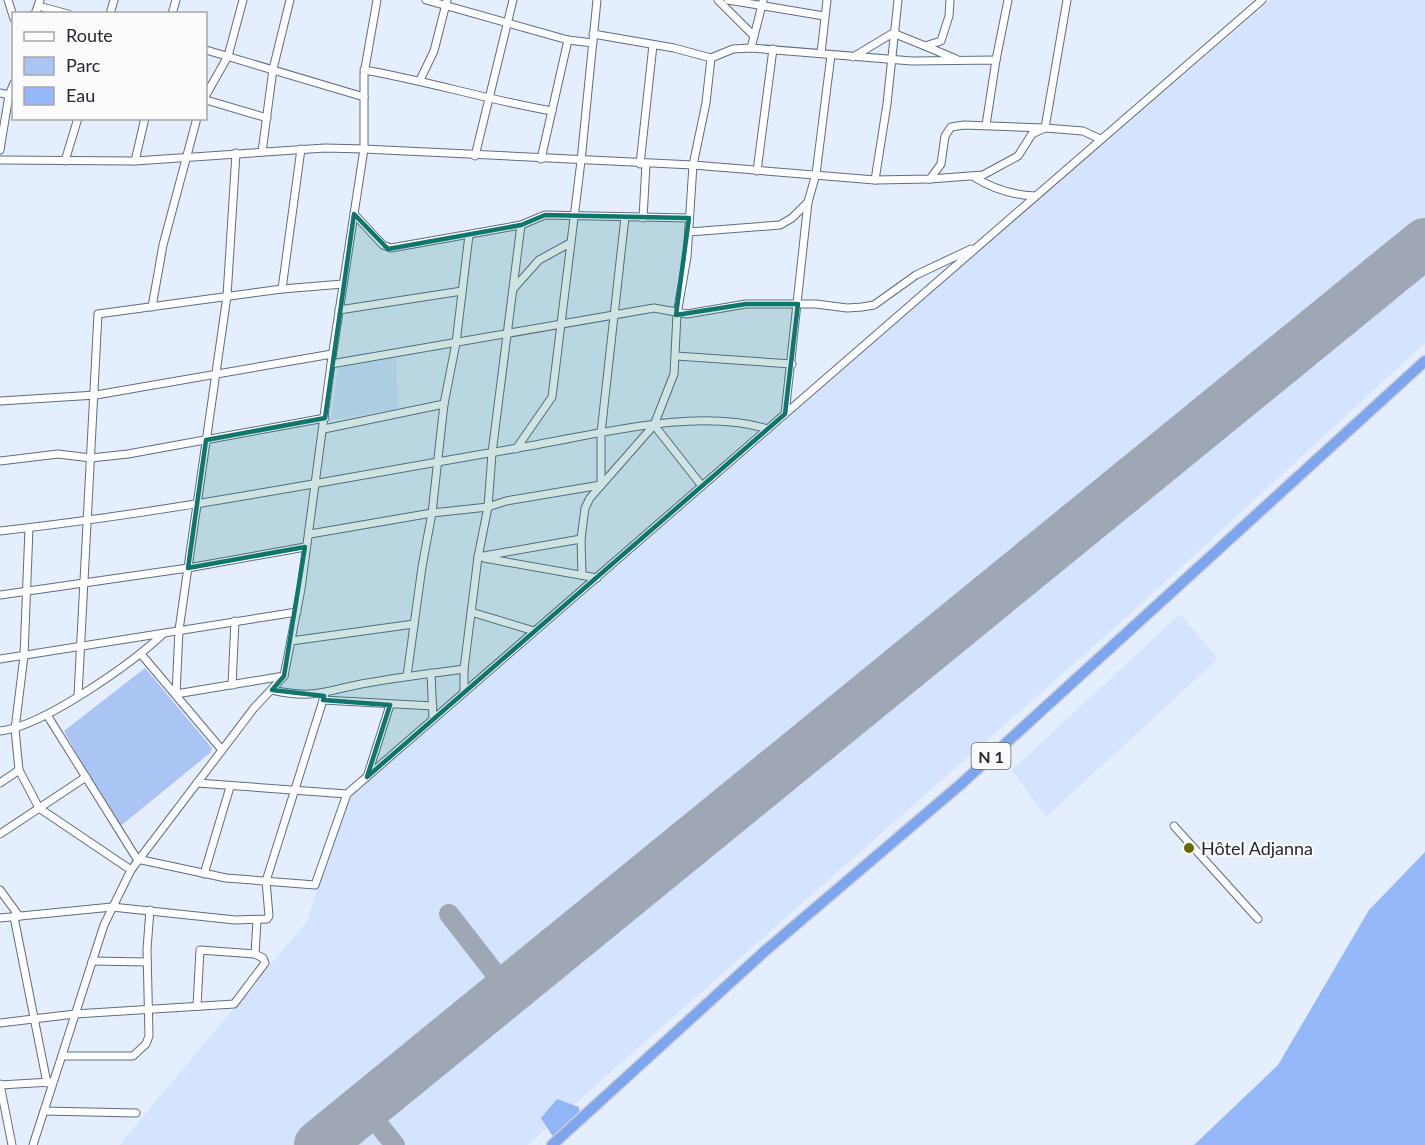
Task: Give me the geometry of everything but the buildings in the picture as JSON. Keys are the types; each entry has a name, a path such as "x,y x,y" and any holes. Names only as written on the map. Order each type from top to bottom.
{"highway":[{"name":"N 1","path":"552,1145 765,951 962,784 1425,361"}],"street":[{"path":"207,93 228,56 243,0"},
{"path":"262,152 273,69 290,0"},
{"path":"33,1145 50,1082 62,1056 92,962 112,908 131,870 254,708 284,676 297,612 305,547 310,534 332,354 364,149 364,70 377,0"},
{"path":"426,0 446,3 568,40 593,43"},
{"path":"475,156 513,0"},
{"path":"516,449 552,397 581,161 597,0"},
{"path":"718,0 754,36"},
{"path":"728,0 763,2 824,16"},
{"path":"821,53 827,0"},
{"path":"875,180 898,0"},
{"path":"925,46 941,41 949,16 950,0"},
{"path":"986,125 1008,0"},
{"path":"1045,128 1067,0"},
{"path":"47,716 137,860 204,874 315,885 347,795 1262,0"},
{"path":"751,48 763,2"},
{"path":"420,80 434,51 446,3"},
{"path":"38,6 60,12"},
{"path":"893,33 958,60"},
{"path":"853,57 893,33"},
{"path":"593,34 711,58 733,49 751,48 891,60 996,60"},
{"path":"541,159 568,40"},
{"path":"643,218 643,164 653,45"},
{"path":"757,171 773,49"},
{"path":"207,50 364,97"},
{"path":"785,414 808,202 816,174 831,55"},
{"path":"582,575 581,539 585,508 654,424 662,400 673,381 677,314 684,280 693,165 706,103 711,58"},
{"path":"364,70 420,80 490,99 552,111"},
{"path":"0,150 12,88"},
{"path":"0,93 9,95"},
{"path":"207,100 267,118"},
{"path":"65,161 77,120"},
{"path":"135,161 145,120"},
{"path":"152,307 163,245 196,120"},
{"path":"930,179 941,164 945,136 951,127 986,125 1083,131 1100,139"},
{"path":"0,160 135,161 301,149 364,149 693,165 875,180 930,179 974,177 1018,156 1032,134 1045,128"},
{"path":"282,289 301,149"},
{"path":"176,694 179,630 227,296 236,153"},
{"path":"974,177 985,184 1012,193 1035,196"},
{"path":"688,232 780,225 792,218 808,202"},
{"path":"354,214 387,248 521,225 543,215 689,218"},
{"path":"602,485 601,433 616,316 625,217"},
{"path":"464,692 464,669 478,557 488,507 492,453 509,335 521,225"},
{"path":"407,676 432,513 444,404 456,343 469,235"},
{"path":"514,288 539,260 570,243"},
{"path":"331,364 561,326 654,308 677,314 704,313 746,304 798,304 847,308 874,305 916,275 978,246"},
{"path":"78,694 96,395 98,314 282,289 342,284"},
{"path":"339,310 462,291"},
{"path":"0,401 96,395 332,354"},
{"path":"676,357 792,364"},
{"path":"324,429 444,404"},
{"path":"0,461 58,454 91,458 325,418"},
{"path":"0,531 197,503 654,424 731,421 768,429"},
{"path":"654,424 702,486"},
{"path":"310,534 432,513 488,507 506,501 602,485"},
{"path":"29,528 24,656 15,729 19,770 39,808 131,870"},
{"path":"478,557 581,539"},
{"path":"0,595 188,568 305,547"},
{"path":"478,557 597,578"},
{"path":"0,659 297,612"},
{"path":"471,612 534,632"},
{"path":"232,685 235,621"},
{"path":"291,641 414,624"},
{"path":"0,730 15,729 47,716 141,654 164,633"},
{"path":"141,654 222,750"},
{"path":"324,697 365,683 464,669"},
{"path":"431,673 433,719"},
{"path":"176,694 284,676"},
{"path":"272,690 390,705 433,706"},
{"path":"0,918 112,908 256,920 269,916 266,881 324,697"},
{"path":"367,777 390,705"},
{"path":"0,783 19,770"},
{"path":"0,834 86,777"},
{"path":"197,783 347,795"},
{"path":"204,874 230,787"},
{"path":"1174,826 1258,919"},
{"path":"0,890 17,917 34,1018 50,1082"},
{"path":"62,1056 137,1054 148,1040 147,962 150,910"},
{"path":"255,954 256,920"},
{"path":"0,1023 75,1014 234,1004 265,963 263,958 255,954 200,950 197,1006"},
{"path":"92,962 147,962"},
{"path":"12,1145 0,1085 50,1082"},
{"path":"44,1111 136,1113"}],"highlighted area":[{"path":"354,214 388,249 521,225 545,215 689,218 676,315 746,304 798,304 785,414 367,777 390,705 323,700 324,696 272,690 284,676 305,547 188,568 206,440 325,418"}],"shaded area":[{"path":"1271,0 1425,0 1425,343 1129,615 528,1145 119,1145 307,921 347,798 356,788"},
{"path":"396,357 398,409 331,420 338,368"},
{"path":"1180,614 1218,659 1046,817 1012,770"},
{"path":"557,1099 579,1107 580,1117 553,1137 541,1118"}],"green space":[{"path":"145,668 212,748 210,753 118,828 64,731"}],"water":[{"path":"1425,852 1425,1145 1194,1145 1278,1065 1369,910"}],"taxiway":[{"path":"449,914 508,990"},
{"path":"365,1108 395,1145"}],"runway":[{"path":"319,1145 1425,243"}],"place":[{"name":"Hôtel Adjanna","path":"1189,848"}]}
